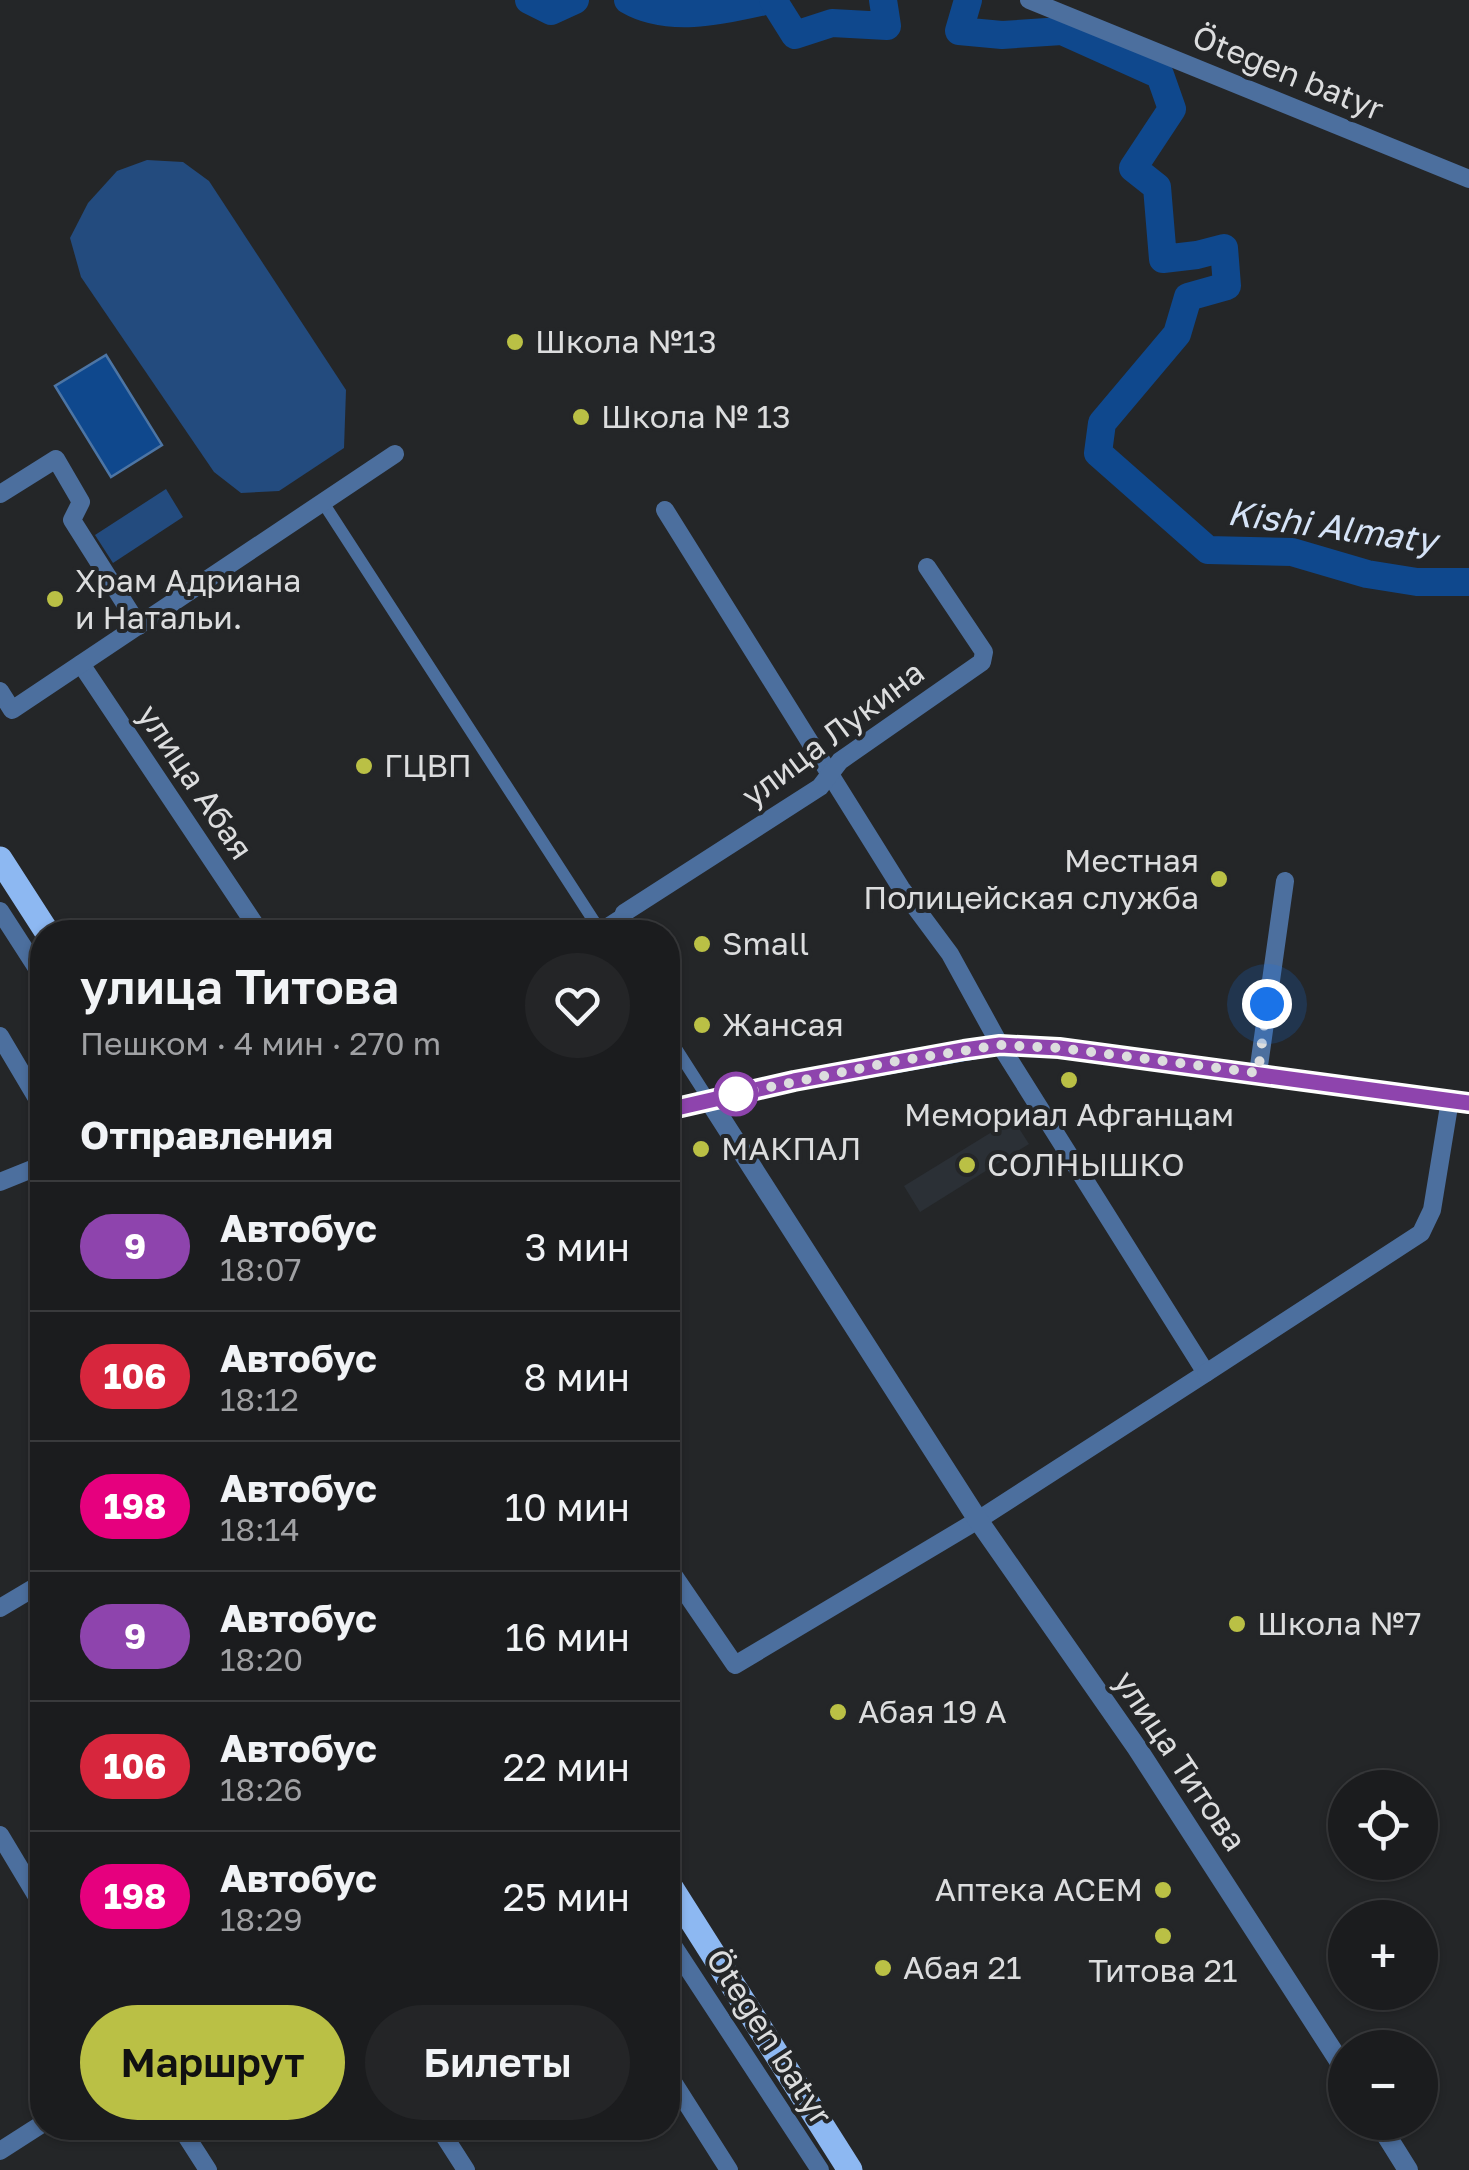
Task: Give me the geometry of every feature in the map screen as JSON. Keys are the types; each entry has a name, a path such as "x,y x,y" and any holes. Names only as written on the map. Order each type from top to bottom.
{"main road":[{"path":"0,859 39,920"},
{"path":"680,1107 892,1062 1000,1045 1059,1048 1459,1102"},
{"path":"680,1902 850,2170"}],"street":[{"name":"Ötegen batyr","path":"1029,0 1469,180"},
{"path":"0,690 6,713 395,454"},
{"path":"0,494 56,459 81,502 72,520 139,626"},
{"path":"322,501 593,920"},
{"path":"665,510 901,888 950,954 1000,1045 1206,1373"},
{"name":"улица Лукина","path":"624,913 820,788 840,761 982,662 984,652 926,568"},
{"name":"улица Абая","path":"81,664 252,920"},
{"path":"1258,1073 1284,881"},
{"path":"0,911 30,957"},
{"path":"615,920 624,913"},
{"path":"0,1036 30,1087"},
{"name":"улица Титова","path":"680,1055 978,1520 1136,1748 1328,2044"},
{"path":"680,1585 734,1665 978,1520 1421,1233 1432,1210 1459,1102"},
{"path":"0,1182 30,1170"},
{"path":"0,1608 30,1590"},
{"path":"0,1836 30,1885"},
{"name":"Ötegen batyr","path":"680,1956 820,2170"},
{"path":"680,2093 729,2170"},
{"path":"0,2151 30,2132"},
{"path":"189,2140 208,2170"},
{"path":"447,2140 466,2170"},
{"path":"1389,2140 1408,2170"}],"shaded area":[{"path":"147,160 183,162 209,181 346,390 344,448 279,491 241,493 214,472 81,277 70,238 88,203 117,171"},
{"path":"106,355 162,445 111,477 55,386"},
{"path":"166,489 183,517 113,563 95,535"},
{"name":"СОЛНЫШКО","path":"1013,1119 1029,1144 920,1212 904,1186"}],"waterway":[{"name":"Kіshі Almaty","path":"529,0 551,11 575,0"},
{"name":"Kіshі Almaty","path":"628,0 661,12 679,13 715,11 769,0"},
{"name":"Kіshі Almaty","path":"773,0 795,35 832,23 887,26 883,0"},
{"name":"Kіshі Almaty","path":"968,0 959,31 1002,35 1062,31 1160,75 1172,109 1133,168 1157,187 1163,259 1224,248 1227,286 1188,297 1177,334 1102,423 1098,453 1208,550 1292,552 1367,574 1417,582 1469,582"}],"bus line":[{"name":"9","path":"680,1107 794,1081 1000,1045 1059,1048 1469,1103"}],"place":[{"name":"Школа №13","path":"515,342"},
{"name":"Школа № 13","path":"581,417"},
{"name":"Храм Адриана и Натальи.","path":"55,599"},
{"name":"ГЦВП","path":"364,766"},
{"name":"Местная Полицейская служба","path":"1219,879"},
{"name":"Small","path":"702,944"},
{"name":"Жансая","path":"702,1025"},
{"name":"Мемориал Афганцам","path":"1069,1080"},
{"name":"МАКПАЛ","path":"701,1149"},
{"name":"СОЛНЫШКО","path":"967,1165"},
{"name":"Школа №7","path":"1237,1624"},
{"name":"Абая 19 А","path":"838,1712"},
{"name":"Аптека АСЕМ","path":"1163,1890"},
{"name":"Титова 21","path":"1163,1936"},
{"name":"Абая 21","path":"883,1968"}],"route":[{"path":"736,1094 1000,1045 1059,1048 1258,1073 1267,1004"}]}
